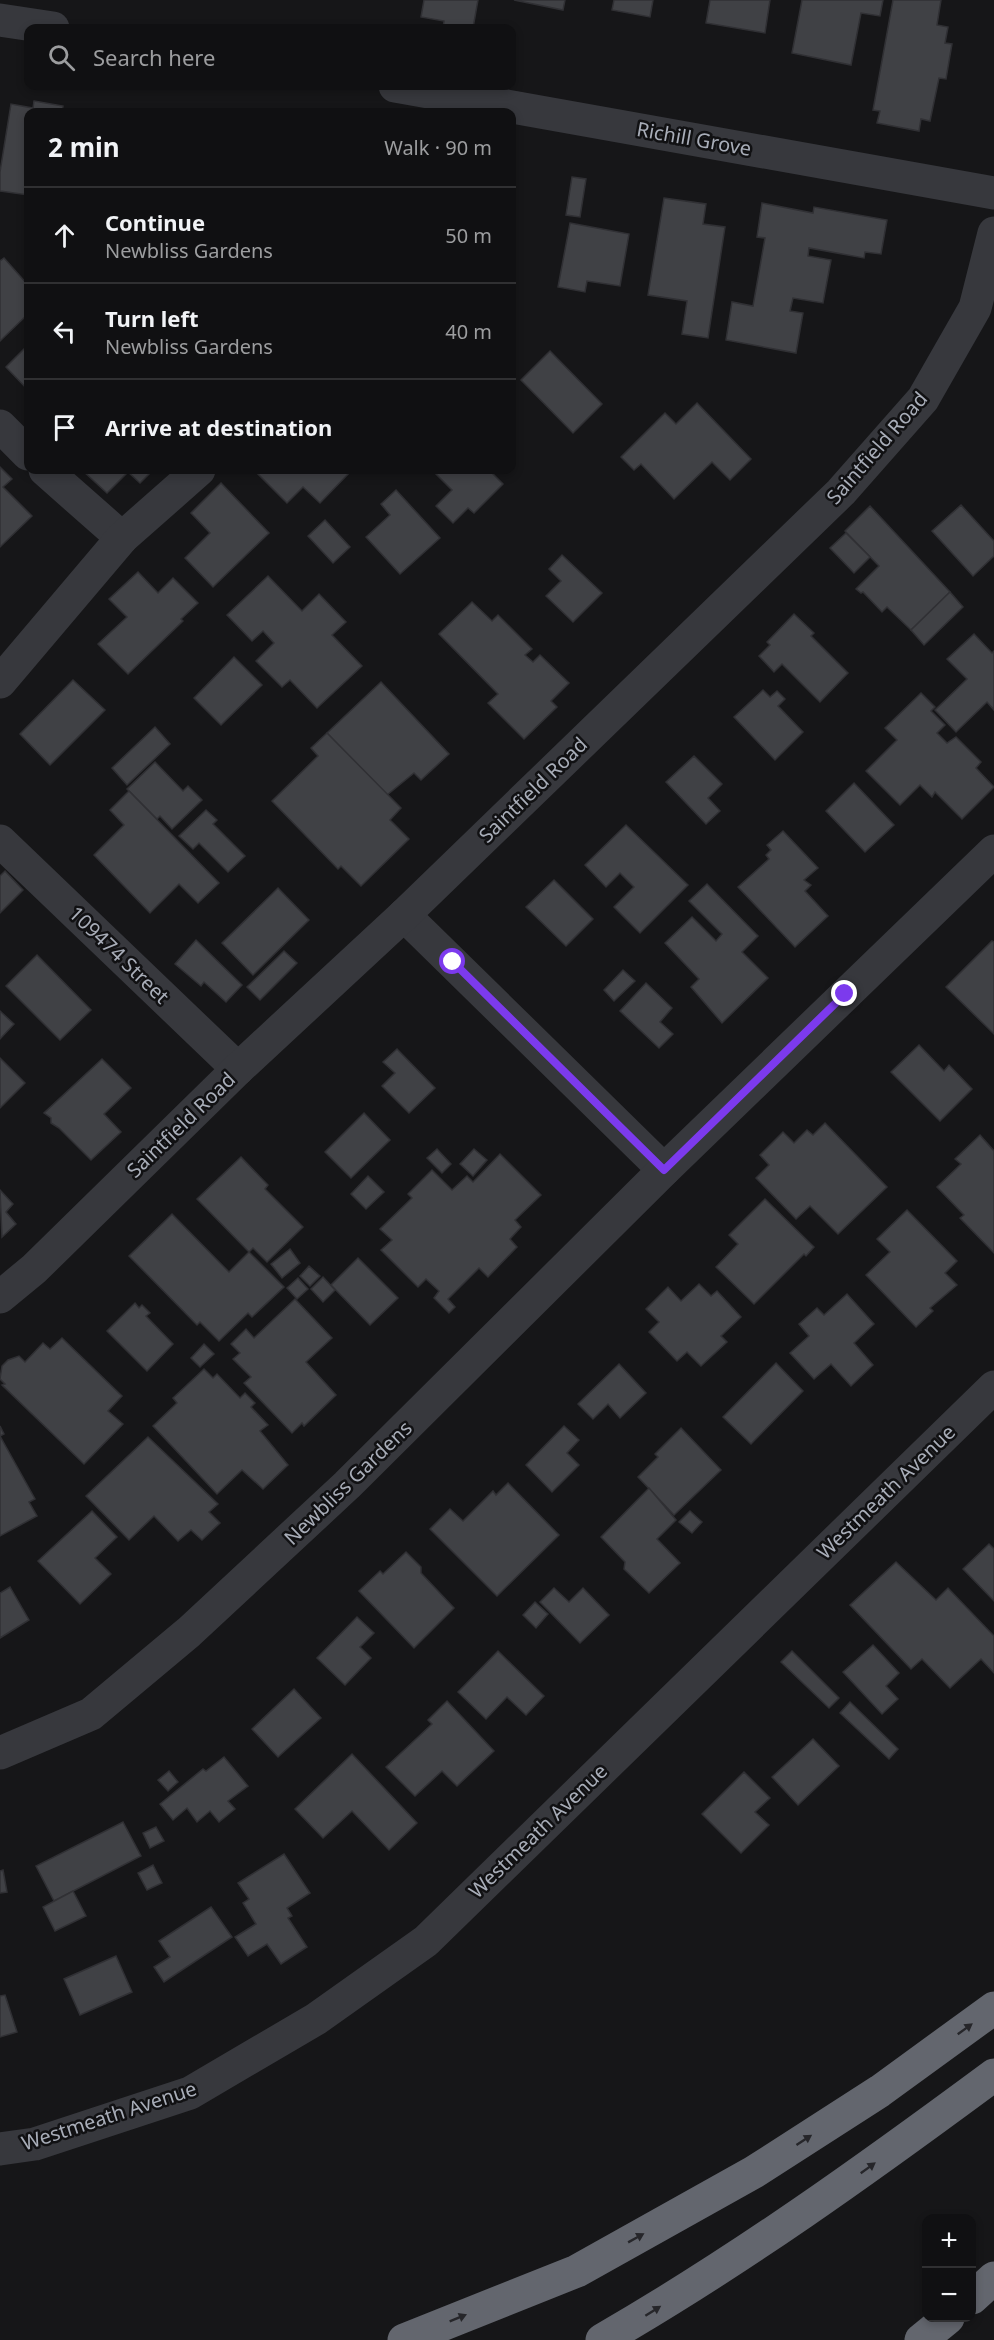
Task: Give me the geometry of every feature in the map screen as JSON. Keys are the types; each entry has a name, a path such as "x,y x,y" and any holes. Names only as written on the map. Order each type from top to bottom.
{"highway":[{"path":"404,2340 577,2271 754,2172 880,2091 994,2008"},
{"path":"602,2340 653,2311 841,2188 994,2075"},
{"path":"976,2294 994,2278"},
{"path":"921,2340 943,2322"}],"street":[{"path":"0,20 26,24"},
{"name":"Richill Grove","path":"416,90 994,193"},
{"name":"Saintfield Road","path":"0,1297 34,1269 238,1069 404,915 841,492 923,399 975,308 994,233"},
{"path":"0,426 24,450"},
{"path":"50,474 122,538"},
{"path":"0,682 122,538 194,474"},
{"name":"109474 Street","path":"0,842 238,1069"},
{"name":"Newbliss Gardens","path":"0,1753 91,1714 189,1632 347,1485 664,1170 994,851"},
{"path":"404,915 664,1170"},
{"name":"Westmeath Avenue","path":"0,2149 34,2144 190,2093 316,2019 426,1941 994,1387"}],"building":[{"path":"424,0 478,0 474,24 444,24 444,21 421,17"},
{"path":"514,0 565,0 563,10"},
{"path":"614,0 653,0 650,17 612,10"},
{"path":"710,0 770,0 765,33 706,23"},
{"path":"802,0 883,0 880,16 861,13 851,65 792,53"},
{"path":"893,0 941,0 937,25 948,27 945,43 952,44 946,79 939,78 930,121 921,119 919,131 877,123 880,111 873,110"},
{"path":"34,101 63,106 63,108 33,108"},
{"path":"11,104 33,108 24,108 24,194 0,191 0,172"},
{"path":"572,177 586,179 580,217 566,215"},
{"path":"664,198 706,204 703,224 725,227 708,338 682,334 687,301 648,295"},
{"path":"762,203 813,213 814,207 887,220 881,254 865,252 864,258 809,248 808,256 831,260 823,303 793,298 790,311 803,313 796,353 726,340 732,302 753,306 765,238 757,237"},
{"path":"570,223 629,234 620,286 587,281 585,292 558,287"},
{"path":"4,258 24,280 24,318 0,341 0,261"},
{"path":"24,349 24,386 6,367"},
{"path":"550,351 602,404 573,433 521,380"},
{"path":"697,403 751,459 730,480 712,462 674,499 641,464 634,470 621,457 665,413 676,424"},
{"path":"0,467 12,479 3,487 32,516 0,547"},
{"path":"86,474 126,474 107,493"},
{"path":"130,474 149,474 140,483"},
{"path":"258,474 348,474 320,503 303,487 287,503"},
{"path":"436,474 493,474 503,484 474,513 468,508 453,523 436,506 452,490"},
{"path":"221,483 269,533 213,587 185,558 210,533 191,513"},
{"path":"396,490 440,538 400,574 366,537 390,515 381,504"},
{"path":"961,505 994,541 994,556 973,576 932,531"},
{"path":"870,506 950,592 911,630 887,607 882,612 863,592 856,589 879,566 845,531"},
{"path":"325,520 350,547 333,563 308,536"},
{"path":"846,533 870,557 854,573 830,548"},
{"path":"562,555 602,593 573,622 546,596 561,581 549,569"},
{"path":"138,572 158,593 173,578 198,603 181,619 183,621 128,674 98,644 127,617 109,599"},
{"path":"268,576 302,611 319,594 346,622 332,635 362,666 317,708 290,680 282,687 256,661 274,643 263,631 252,641 227,615"},
{"path":"950,592 963,607 924,645 911,630"},
{"path":"472,602 492,621 498,615 532,649 525,655 533,662 540,655 569,683 551,701 557,707 524,739 488,703 498,694 439,634"},
{"path":"794,614 814,633 811,636 848,673 820,702 782,664 774,672 759,656 770,645 767,642"},
{"path":"974,634 992,653 994,651 994,710 987,702 956,732 935,710 967,679 947,659"},
{"path":"234,657 262,685 221,725 194,698"},
{"path":"73,680 105,710 50,765 20,734"},
{"path":"381,682 449,754 421,780 414,773 387,795 327,733"},
{"path":"763,690 770,697 777,691 785,699 778,706 803,732 775,760 734,717"},
{"path":"921,693 935,707 931,711 945,725 937,733 947,743 956,737 981,762 976,768 994,787 962,819 935,792 932,797 920,785 900,805 866,771 897,740 885,728"},
{"path":"155,727 170,744 127,785 112,768"},
{"path":"327,733 401,808 390,820 409,839 361,886 341,866 338,869 272,801 318,756 311,748"},
{"path":"694,756 722,784 708,798 720,811 706,824 666,782"},
{"path":"155,762 183,791 188,786 202,800 172,829 160,816 157,819 127,789"},
{"path":"854,783 894,825 865,852 826,811"},
{"path":"129,791 219,883 198,903 179,884 150,913 94,855 124,825 110,810"},
{"path":"206,810 217,820 213,824 245,856 228,872 199,843 193,849 179,836"},
{"path":"626,825 688,885 640,933 614,907 634,887 620,873 606,887 585,865"},
{"path":"783,831 818,868 804,880 811,885 805,891 828,916 795,947 738,887 769,859 766,855 771,850 767,845"},
{"path":"5,871 23,890 0,913 0,876"},
{"path":"554,880 593,919 566,946 526,907"},
{"path":"707,884 758,936 742,952 768,978 722,1023 691,987 699,979 665,943 692,917 716,941 722,934 689,901"},
{"path":"278,888 309,920 253,975 222,943"},
{"path":"196,940 242,985 226,1002 204,982 201,986 175,964"},
{"path":"992,941 994,942 994,1034 946,987"},
{"path":"284,951 297,963 260,1000 247,987"},
{"path":"37,955 91,1010 60,1040 6,986"},
{"path":"623,970 635,981 614,1001 604,990"},
{"path":"646,983 672,1008 660,1022 673,1034 659,1048 620,1011"},
{"path":"0,1011 14,1024 0,1039"},
{"path":"919,1045 944,1071 949,1065 972,1089 940,1121 891,1072"},
{"path":"397,1049 435,1088 409,1113 382,1086 395,1073 383,1062"},
{"path":"0,1058 25,1083 0,1108"},
{"path":"102,1059 131,1088 104,1114 121,1132 91,1160 51,1123 51,1118 44,1113"},
{"path":"364,1113 390,1140 351,1178 325,1152"},
{"path":"825,1123 887,1187 838,1234 810,1206 796,1219 756,1178 769,1165 760,1155 783,1132 794,1143 807,1130 813,1135"},
{"path":"980,1135 994,1151 994,1253 960,1218 964,1215 937,1187 961,1164 955,1159"},
{"path":"437,1149 451,1164 442,1173 427,1158"},
{"path":"474,1149 487,1160 473,1176 460,1164"},
{"path":"500,1154 541,1195 515,1220 521,1227 510,1239 517,1247 488,1277 479,1268 448,1299 455,1307 449,1313 434,1298 439,1291 426,1279 418,1287 381,1250 392,1240 380,1229 412,1198 408,1194 432,1170 452,1190 467,1176 473,1182"},
{"path":"241,1157 268,1185 265,1189 303,1227 267,1262 253,1248 249,1252 197,1199"},
{"path":"368,1176 384,1192 366,1209 351,1194"},
{"path":"0,1190 13,1204 6,1212 16,1224 2,1237"},
{"path":"765,1199 814,1247 806,1256 804,1254 754,1304 716,1267 738,1244 729,1235"},
{"path":"907,1210 957,1261 945,1273 957,1285 930,1308 933,1311 916,1327 866,1275 890,1252 877,1239"},
{"path":"172,1214 229,1272 249,1252 284,1287 252,1317 248,1313 219,1341 200,1322 197,1325 129,1256"},
{"path":"290,1249 300,1263 282,1278 271,1264"},
{"path":"358,1258 398,1298 370,1325 331,1285"},
{"path":"309,1266 320,1276 310,1286 300,1276"},
{"path":"323,1277 335,1290 323,1302 311,1289"},
{"path":"298,1278 308,1289 297,1299 287,1288"},
{"path":"699,1284 711,1296 717,1291 741,1317 721,1336 727,1342 701,1366 687,1352 677,1361 649,1332 659,1322 646,1309 668,1287 681,1301"},
{"path":"847,1294 874,1324 854,1343 873,1365 851,1386 831,1364 814,1379 790,1353 809,1336 799,1324 817,1308 824,1315"},
{"path":"295,1299 332,1338 306,1362 336,1395 304,1426 302,1423 292,1433 244,1383 251,1377 233,1359 240,1353 231,1344 246,1329 254,1338"},
{"path":"135,1303 139,1308 142,1305 150,1313 146,1316 173,1344 147,1371 107,1331"},
{"path":"62,1338 122,1396 108,1411 123,1424 84,1464 2,1385 5,1384 0,1379 2,1366 8,1360 19,1356 25,1362 43,1343 50,1349"},
{"path":"204,1344 214,1354 200,1367 191,1358"},
{"path":"776,1363 803,1391 751,1444 723,1417"},
{"path":"619,1364 646,1393 620,1418 608,1404 593,1419 578,1404"},
{"path":"204,1369 213,1378 217,1374 240,1398 245,1393 255,1403 251,1407 268,1425 260,1431 288,1465 263,1489 242,1470 217,1494 153,1426 177,1403 173,1398"},
{"path":"564,1426 579,1440 567,1453 579,1465 552,1492 526,1465"},
{"path":"681,1428 721,1470 674,1515 638,1477 658,1457 655,1454"},
{"path":"0,1436 35,1499 29,1502 37,1516 0,1536"},
{"path":"148,1437 218,1504 209,1512 220,1523 202,1540 191,1530 178,1541 154,1516 129,1540 86,1496"},
{"path":"508,1483 559,1535 497,1596 430,1529 450,1509 463,1521 493,1491 496,1495"},
{"path":"649,1488 676,1520 657,1539 680,1563 649,1593 624,1569 625,1562 601,1537"},
{"path":"92,1511 117,1537 95,1558 111,1574 80,1604 38,1561"},
{"path":"690,1511 702,1522 692,1533 679,1522"},
{"path":"989,1544 994,1549 994,1601 963,1569"},
{"path":"406,1552 421,1567 421,1573 454,1608 414,1648 359,1591 380,1571 383,1574"},
{"path":"896,1562 936,1600 948,1588 994,1636 994,1673 981,1659 950,1688 922,1659 911,1669 850,1605"},
{"path":"10,1587 29,1620 0,1638 0,1593"},
{"path":"554,1588 569,1602 583,1588 609,1615 580,1643 540,1602"},
{"path":"535,1602 548,1614 536,1628 523,1615"},
{"path":"357,1617 374,1633 360,1647 371,1658 345,1685 317,1658"},
{"path":"873,1645 899,1673 886,1686 898,1699 882,1714 843,1672"},
{"path":"498,1651 544,1696 526,1715 507,1697 486,1719 458,1692"},
{"path":"792,1651 839,1698 829,1708 781,1662"},
{"path":"294,1689 321,1718 278,1757 252,1729"},
{"path":"447,1701 494,1751 457,1786 442,1771 415,1796 386,1767 432,1724 428,1720"},
{"path":"850,1702 898,1749 889,1759 840,1713"},
{"path":"813,1739 839,1766 798,1805 772,1777"},
{"path":"352,1754 417,1823 389,1850 352,1811 323,1838 295,1809"},
{"path":"224,1757 248,1786 228,1801 235,1809 219,1822 210,1811 197,1822 187,1808 173,1820 160,1804 203,1769 206,1771"},
{"path":"169,1771 178,1782 168,1791 158,1780"},
{"path":"744,1772 770,1798 755,1812 769,1825 741,1853 702,1814"},
{"path":"123,1822 141,1856 54,1901 36,1866"},
{"path":"156,1827 164,1841 150,1848 143,1833"},
{"path":"284,1854 310,1893 287,1908 292,1916 288,1918 307,1947 281,1964 267,1944 248,1956 235,1937 256,1924 243,1903 249,1899 238,1883"},
{"path":"153,1865 162,1883 147,1890 138,1873"},
{"path":"3,1870 7,1892 0,1893 0,1871"},
{"path":"73,1891 86,1916 55,1931 43,1907"},
{"path":"211,1907 232,1937 164,1982 154,1967 170,1957 159,1941"},
{"path":"116,1956 132,1992 80,2015 64,1979"},
{"path":"5,1995 17,2032 0,2037 0,1996"}],"route":[{"path":"453,962 664,1170 845,994"}]}
